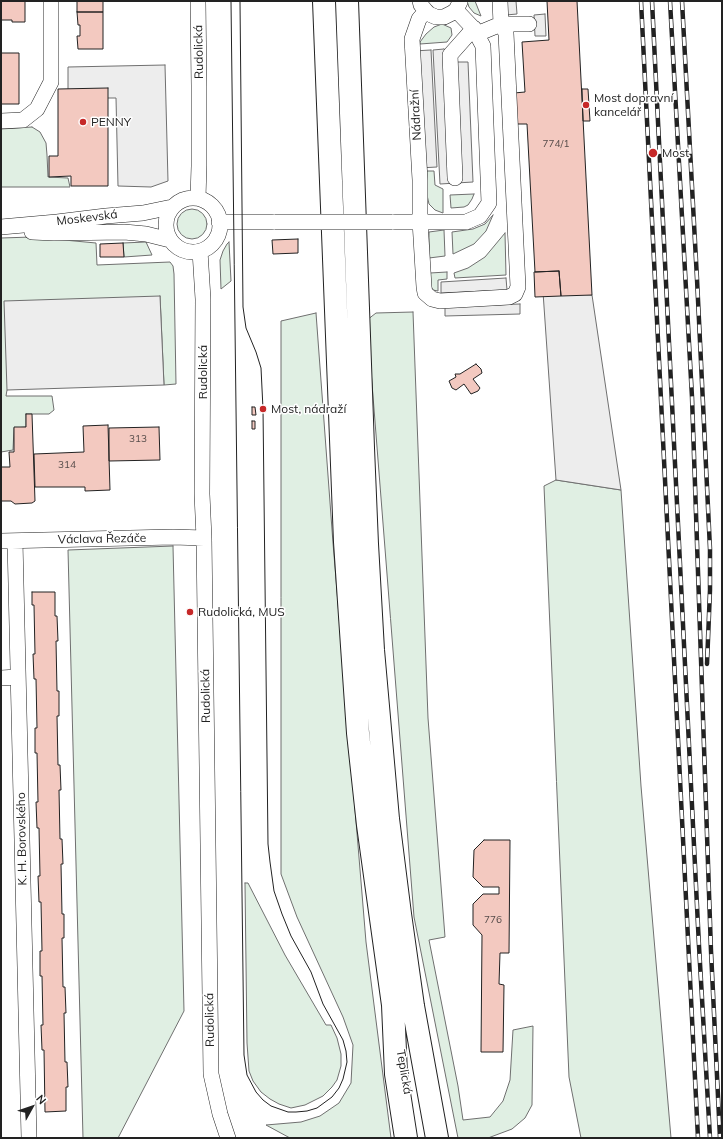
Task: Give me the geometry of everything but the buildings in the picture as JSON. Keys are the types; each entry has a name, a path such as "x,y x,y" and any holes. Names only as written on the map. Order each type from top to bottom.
{"highway":[{"path":"324,1 346,542 358,733 368,825 403,1006 437,1138"},
{"path":"347,1 363,456 373,650 403,1006 396,1074 406,1138"},
{"path":"403,1006 432,1065 448,1138"},
{"name":"Teplická","path":"403,1006 416,1138"}],"street":[{"path":"1,121 23,120 38,109 51,82 51,1"},
{"name":"Rudolická","path":"198,1 198,198"},
{"path":"500,1 501,24"},
{"path":"220,222 466,222 480,216 489,203 483,46 458,5 448,16 440,17 429,14 423,6"},
{"name":"Nádražní","path":"423,6 412,39 420,180 420,221 425,293 432,299 440,301 509,297 515,294 518,287 506,33 501,24"},
{"path":"455,178 450,55 475,31 501,24 529,24"},
{"path":"188,198 198,198 206,201 212,206 217,213 220,222 217,236 213,243 200,251 192,252 183,250 170,240 166,232 166,223 168,214 172,207 180,201 188,198"},
{"name":"Moskevská","path":"1,227 143,213 172,207"},
{"name":"Moskevská","path":"1,230 54,233 124,232 146,234 170,240"},
{"name":"Rudolická","path":"200,251 203,298 202,494 204,538 211,1074 220,1114 228,1138"},
{"name":"Václava Řezáče","path":"8,541 183,537 204,538"},
{"name":"K. H. Borovského","path":"8,541 18,677 29,1138"},
{"path":"1,678 18,677"}],"green space":[{"path":"467,1 475,1 481,16 474,13 469,7"},
{"path":"442,24 451,28 452,35 447,42 420,44 426,34 434,27"},
{"path":"32,127 40,132 46,143 48,177 68,178 70,187 1,187 1,129"},
{"path":"426,171 434,171 435,185 443,189 443,213 435,210 429,204"},
{"path":"474,194 468,205 464,207 451,208 450,195"},
{"path":"192,209 198,210 206,218 206,230 198,238 192,239 186,238 178,230 177,224 178,218 186,210"},
{"path":"493,215 486,231 474,244 453,254 452,232 473,229 485,224"},
{"path":"444,230 445,256 429,258 429,232"},
{"path":"505,233 506,275 455,278 454,273 468,268 485,257"},
{"path":"32,237 96,243 97,265 170,262 173,266 174,274 176,384 164,385 160,296 7,390 6,396 52,396 54,410 49,414 26,414 26,427 14,428 13,450 1,452 1,238"},
{"path":"146,242 152,255 124,257 123,243"},
{"path":"229,242 231,281 221,289 220,260 223,251"},
{"path":"447,272 447,279 438,280 438,291 433,290 430,285 430,273"},
{"path":"413,312 428,718 445,937 429,940 458,1086 463,1120 490,1117 503,1101 510,1080 513,1030 533,1026 532,1105 525,1118 512,1129 488,1138 458,1138 414,917 367,320 376,313"},
{"path":"316,313 333,543 366,942 391,1138 290,1138 266,1125 301,1122 320,1116 339,1103 351,1083 353,1045 343,1017 297,917 281,874 281,321"},
{"path":"556,480 621,490 641,786 671,1138 581,1138 569,1077 544,486"},
{"path":"173,546 184,1011 118,1138 83,1138 68,550"},
{"path":"245,883 248,883 285,955 326,1025 331,1025 337,1038 341,1054 341,1066 337,1080 323,1096 305,1105 291,1108 270,1099 261,1092 253,1081 249,1071 247,1043"}],"shaded area":[{"path":"506,1 516,1 517,14 506,15"},
{"path":"545,14 546,36 535,36 534,15"},
{"path":"444,49 458,62 468,62 473,182 440,184 433,50"},
{"path":"431,50 437,167 419,168 413,51"},
{"path":"165,65 168,181 151,187 118,186 116,98 68,98 68,67"},
{"path":"506,278 507,290 441,293 441,282"},
{"path":"543,292 592,295 621,490 556,480"},
{"path":"160,296 164,385 7,390 4,301"},
{"path":"520,304 520,314 445,316 445,307"}],"tram line":[{"path":"231,1 244,1055 247,1075 256,1092 263,1100 271,1106 288,1112 296,1112 317,1108 332,1097 339,1088 343,1079 347,1062 343,1040 323,1004 311,972 291,936 282,914 274,891 268,844 263,409 261,368 246,328 243,307 240,1"}],"railway":[{"path":"641,1 698,1138"},
{"path":"652,1 699,946 710,1138"},
{"path":"670,1 692,397 711,951 720,1138"},
{"path":"682,1 710,549 707,664"}],"place":[{"name":"Most dopravní kancelář","path":"586,105"},
{"name":"PENNY","path":"83,122"},
{"name":"Most","path":"653,153"},
{"name":"Most, nádraží","path":"263,409"},
{"name":"Rudolická, MUS","path":"190,612"}]}
